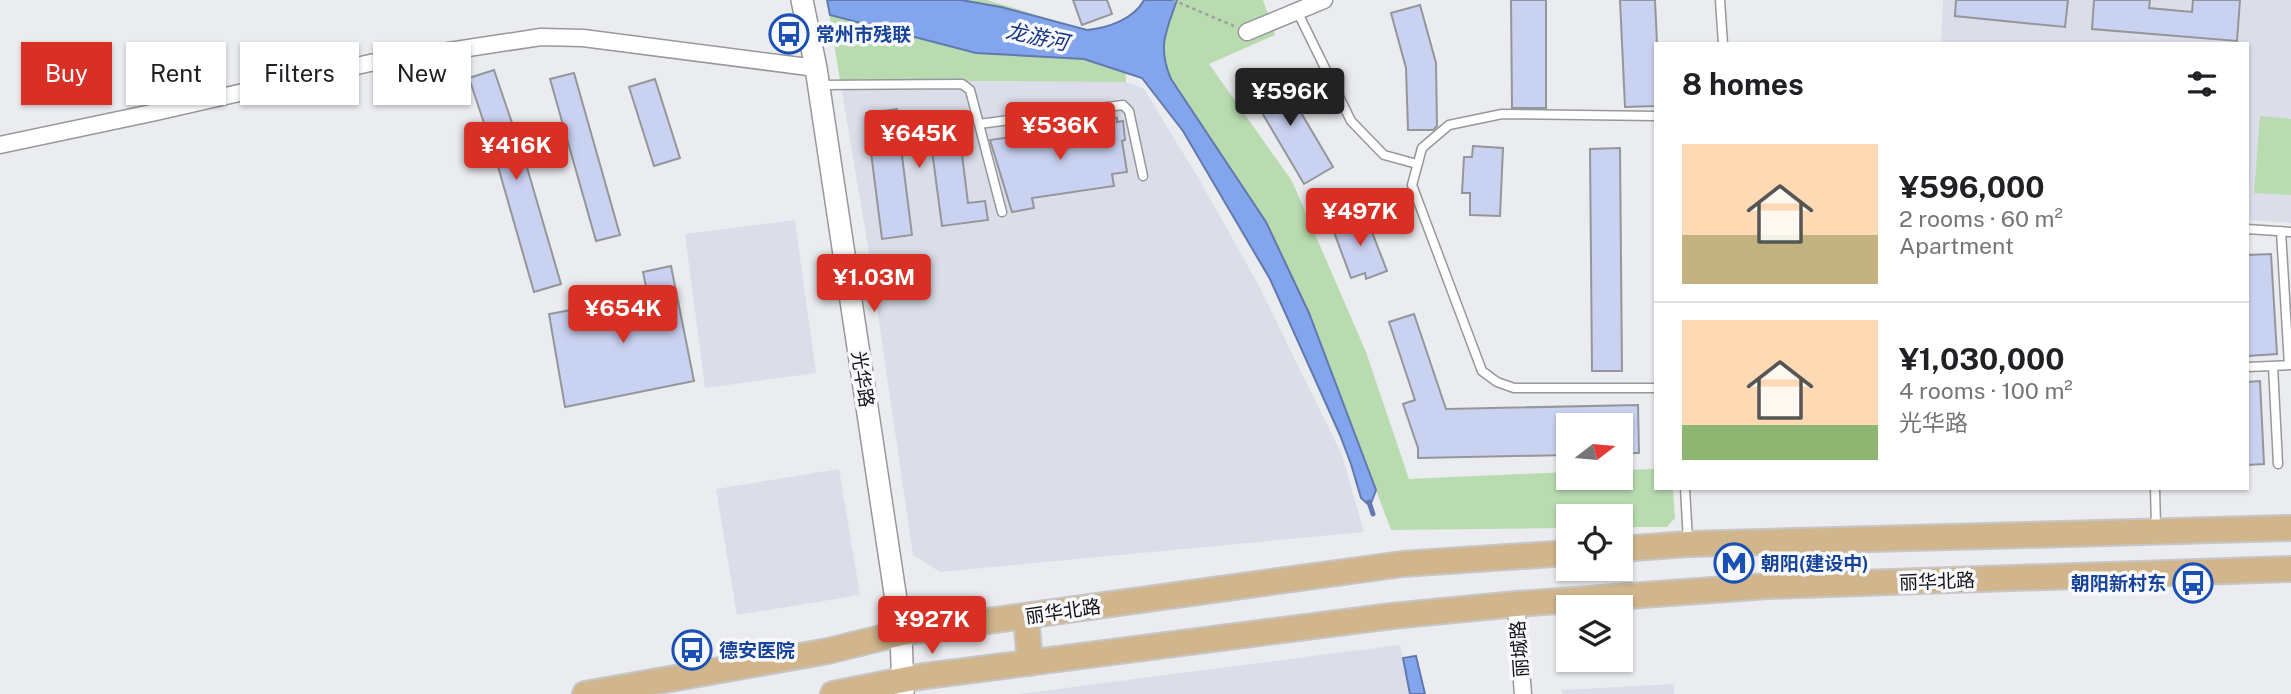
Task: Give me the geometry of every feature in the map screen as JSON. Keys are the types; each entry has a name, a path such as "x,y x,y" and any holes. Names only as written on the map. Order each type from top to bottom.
{"main road":[{"name":"光华路","path":"802,2 817,77 911,687"},
{"path":"1633,548 1688,544 2291,528"},
{"name":"丽华北路","path":"585,694 828,651 901,633 1377,567 1556,553"},
{"name":"丽华北路","path":"833,694 911,687 1030,663 1404,615 1516,604 1769,586 2291,569"},
{"path":"1026,616 1030,663"}],"street":[{"path":"1247,32 1324,0"},
{"path":"0,145 370,63 541,37 583,38 817,77"},
{"name":"丽城路","path":"1516,604 1523,694"}],"lane":[{"path":"1720,0 1723,42"},
{"path":"1297,11 1351,121 1384,155 1417,164"},
{"path":"817,77 962,84 970,90 1002,212"},
{"path":"979,124 1123,105 1129,111 1143,176"},
{"path":"1654,116 1502,114 1449,125 1422,148 1412,185 1482,371 1497,382 1514,388 1654,388"},
{"path":"2249,229 2286,231 2290,365 2249,367"},
{"path":"2273,366 2278,464"},
{"path":"1685,490 1688,544"},
{"path":"2155,490 2156,532"}],"path":[{"path":"1173,0 1247,32"}],"shaded area":[{"path":"1943,0 2291,0 2291,223 2249,220 2249,42 1941,42"},
{"path":"840,80 1126,82 1144,89 1258,284 1342,455 1364,532 940,572 913,555 869,253"},
{"path":"795,220 816,373 705,388 685,234"},
{"path":"839,469 860,595 737,615 716,489"},
{"path":"1400,645 1410,694 1019,694 1336,653"},
{"path":"1674,684 1674,694 1562,694 1562,690"}],"green space":[{"path":"827,0 987,0 1087,30 1102,29 1123,19 1126,82 840,80"},
{"path":"1177,0 1263,0 1275,35 1209,64 1292,181 1366,352 1409,479 1556,473 1556,490 1633,490 1633,470 1654,469 1654,490 1673,490 1675,518 1667,527 1633,527 1633,504 1556,504 1556,528 1391,530 1309,313 1266,222 1171,79 1164,57 1165,39"},
{"path":"2260,116 2291,119 2291,195 2254,193"}],"water":[{"name":"龙游河","path":"827,0 961,0 1001,7 1087,30 1120,21 1140,7 1144,0 1177,0 1164,48 1171,79 1266,222 1309,313 1376,490 1370,506 1361,498 1340,435 1270,279 1183,131 1142,78 1084,59 976,53 830,15"},
{"path":"1416,656 1425,694 1410,694 1403,658"}],"building":[{"path":"1073,0 1107,0 1112,14 1082,25"},
{"path":"1511,0 1546,0 1546,108 1512,108"},
{"path":"1620,0 1655,0 1657,42 1654,42 1654,106 1625,107"},
{"path":"1956,0 2068,0 2065,27 1955,16"},
{"path":"2094,0 2150,0 2149,8 2192,12 2193,0 2240,0 2237,41 2092,29"},
{"path":"1420,5 1436,63 1437,126 1433,130 1408,130 1406,68 1391,13"},
{"path":"494,70 526,164 561,284 534,292 471,77"},
{"path":"1277,72 1333,167 1304,184 1248,89"},
{"path":"574,73 620,235 596,241 550,79"},
{"path":"655,79 680,158 654,166 629,87"},
{"path":"897,109 898,119 960,111 963,130 959,130 968,203 985,201 988,220 942,226 929,128 899,132 912,235 882,239 866,113"},
{"path":"1117,118 1117,122 1123,121 1125,140 1122,141 1127,172 1112,174 1114,186 1032,198 1034,208 1012,212 990,140 1102,124 1101,120"},
{"path":"1473,146 1503,148 1500,216 1470,215 1470,193 1462,193 1464,157 1472,157"},
{"path":"1620,148 1622,371 1592,371 1590,149"},
{"path":"1365,214 1387,271 1366,279 1365,273 1351,278 1334,232 1341,229 1338,224"},
{"path":"2271,254 2277,354 2249,356 2249,255"},
{"path":"671,266 694,381 565,407 549,314 648,296 643,272"},
{"path":"1414,314 1446,409 1638,405 1639,453 1633,453 1633,413 1556,413 1556,455 1418,458 1418,448 1403,404 1415,400 1389,322"},
{"path":"2260,381 2264,464 2249,465 2249,382"}],"waterway":[{"path":"1369,502 1373,514"}],"place":[{"name":"常州市残联","path":"789,34"},
{"name":"朝阳(建设中)","path":"1734,563"},
{"name":"朝阳新村东","path":"2193,583"},
{"name":"德安医院","path":"692,650"}]}
